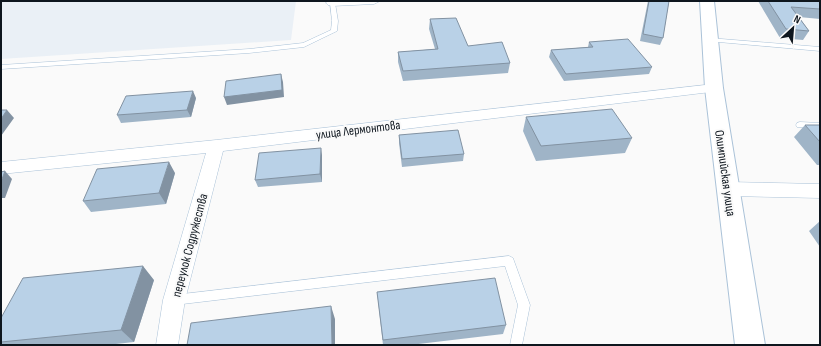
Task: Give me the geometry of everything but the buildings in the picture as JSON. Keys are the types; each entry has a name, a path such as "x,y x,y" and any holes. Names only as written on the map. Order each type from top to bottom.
{"street":[{"path":"332,3 374,1"},
{"name":"Олимпийская улица","path":"707,1 714,88 750,345"},
{"name":"улица Лермонтова","path":"1,168 216,146 714,88"},
{"name":"переулок Содружества","path":"167,345 174,300 216,146"},
{"path":"728,189 820,191"}],"lane":[{"path":"1,67 249,51 304,44 334,31 335,21 332,3"},
{"path":"709,40 820,49"},
{"path":"800,126 820,126"},
{"path":"174,300 508,260 524,305 516,345"}],"shaded area":[{"path":"1,1 296,1 291,40 1,59"}]}
